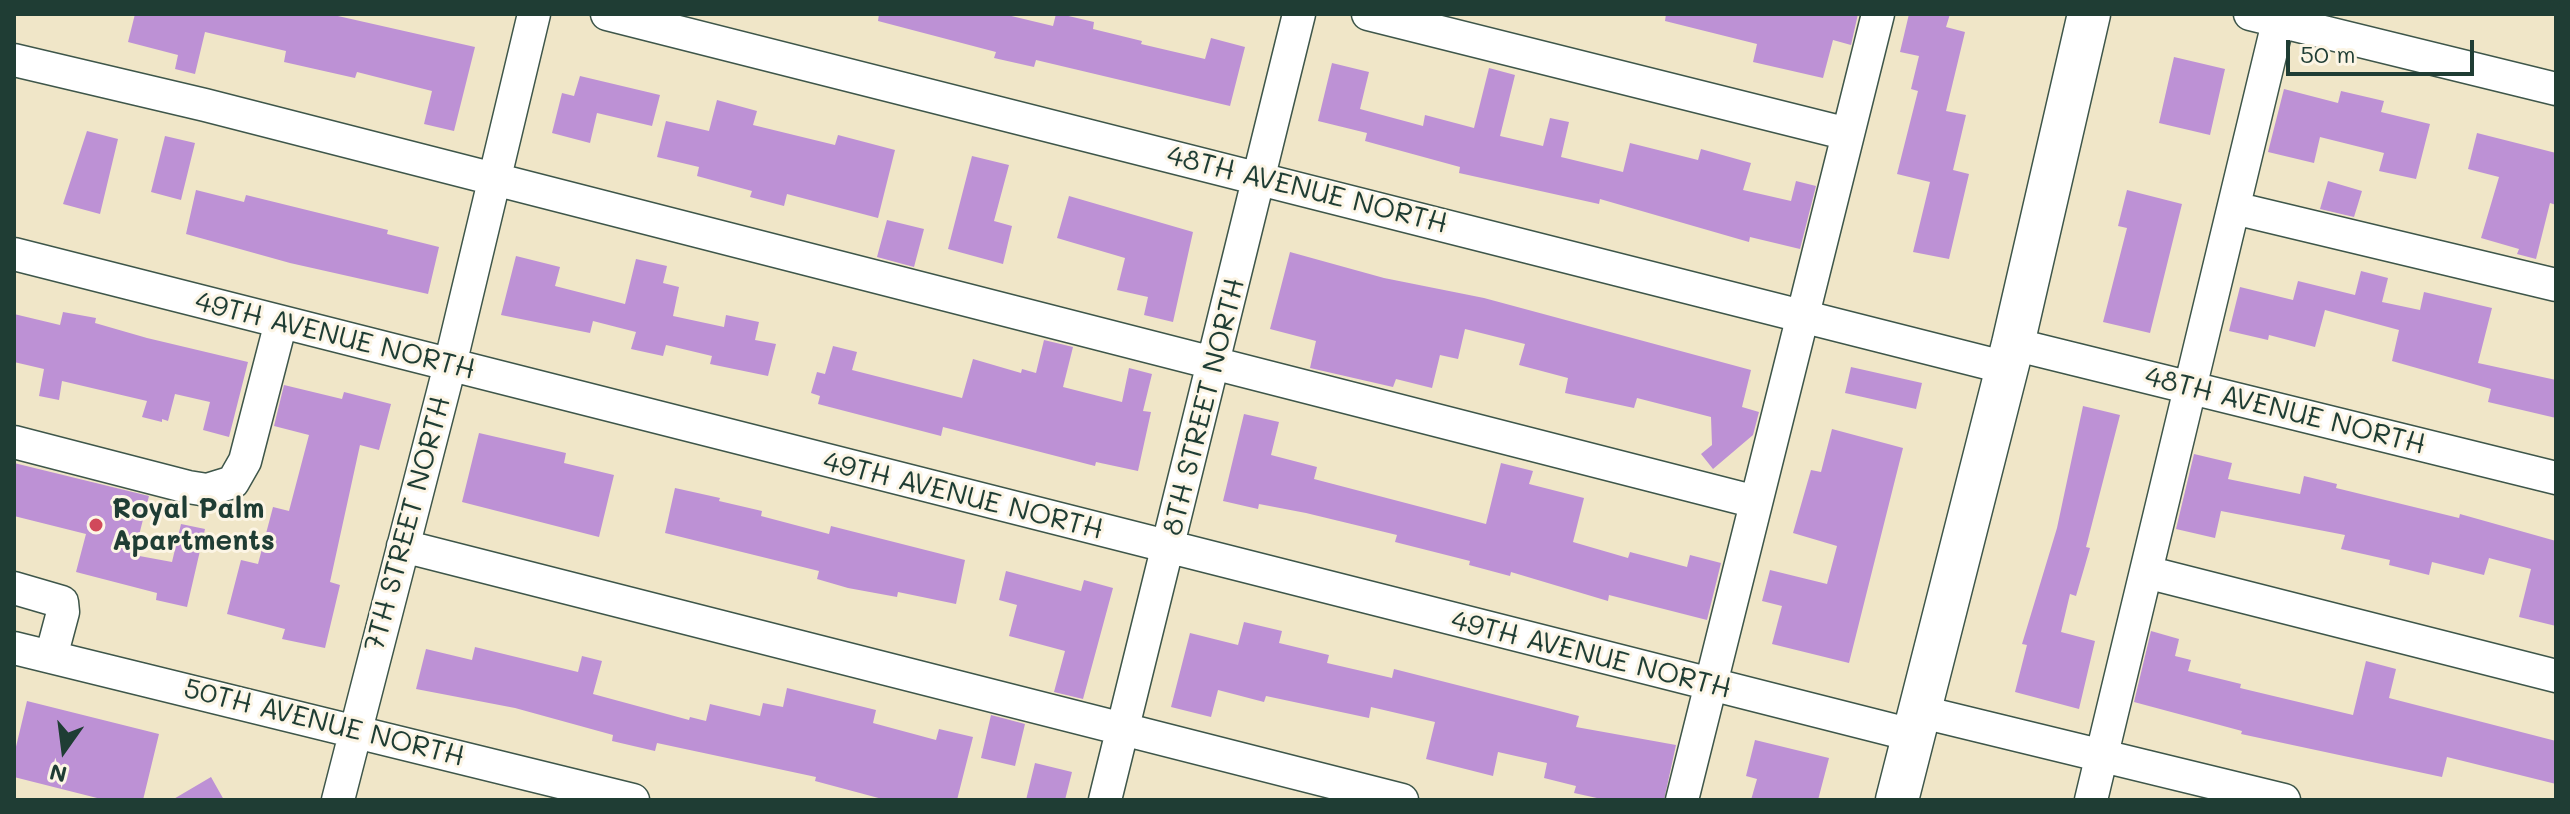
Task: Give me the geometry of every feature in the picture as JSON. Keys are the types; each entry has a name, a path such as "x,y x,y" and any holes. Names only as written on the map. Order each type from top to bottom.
{"main road":[{"path":"1897,800 2010,356 2089,14"}],"street":[{"name":"7TH STREET NORTH","path":"338,800 450,365 534,14"},
{"name":"48TH AVENUE NORTH","path":"607,14 1801,317 2192,389 2556,478"},
{"name":"8TH STREET NORTH","path":"1105,800 1261,178 1299,14"},
{"path":"1368,14 1848,134"},
{"path":"1682,800 1878,14"},
{"path":"2091,800 2234,208 2269,16 2556,89"},
{"path":"14,60 1756,502"},
{"path":"2234,208 2556,285"},
{"name":"49TH AVENUE NORTH","path":"14,254 1711,685 2101,756 2284,800"},
{"path":"14,442 188,487 207,490 233,482 245,461 281,322"},
{"path":"403,546 1402,800"},
{"path":"2146,572 2556,676"},
{"path":"14,588 62,602 63,612 51,657"},
{"name":"50TH AVENUE NORTH","path":"14,648 355,729 633,800"}],"building":[{"path":"135,14 329,14 475,47 454,131 424,124 432,91 357,72 355,78 284,62 286,51 205,32 195,74 175,69 178,55 128,42"},
{"path":"879,14 1003,14 1053,26 1056,14 1060,14 1094,22 1093,29 1142,41 1141,44 1205,59 1211,38 1245,47 1230,106 1036,60 1034,67 994,58 996,52 878,21"},
{"path":"1666,14 1858,14 1851,45 1833,40 1823,78 1753,62 1757,44 1665,21"},
{"path":"1909,14 1950,14 1946,27 1965,32 1946,111 1966,115 1953,170 1969,174 1949,259 1913,252 1930,182 1897,174 1918,91 1911,89 1919,56 1900,52"},
{"path":"2174,57 2225,69 2210,135 2159,123"},
{"path":"1332,63 1369,72 1360,109 1423,126 1425,115 1474,128 1489,68 1515,75 1500,136 1543,146 1550,118 1569,122 1561,157 1623,172 1630,143 1698,160 1701,149 1751,163 1743,190 1791,201 1796,181 1816,186 1800,249 1750,237 1749,242 1600,199 1599,204 1459,173 1460,167 1365,141 1367,133 1318,121"},
{"path":"580,76 660,95 652,126 597,113 590,143 552,133 562,93 574,96"},
{"path":"2284,89 2338,103 2341,91 2384,101 2381,112 2430,124 2416,179 2379,171 2384,153 2320,137 2314,163 2268,152"},
{"path":"717,100 757,111 753,125 835,145 838,135 895,150 878,218 787,194 784,206 750,197 752,191 697,176 699,167 657,157 666,121 709,131"},
{"path":"87,131 118,139 100,214 63,204"},
{"path":"2477,133 2556,153 2556,205 2550,203 2536,259 2517,254 2519,249 2481,238 2499,177 2468,169"},
{"path":"165,136 195,143 181,200 151,192"},
{"path":"972,156 1009,165 994,221 1012,226 1003,264 948,249"},
{"path":"2328,181 2362,191 2354,217 2320,209"},
{"path":"196,190 244,202 246,195 388,230 387,234 439,247 428,294 290,263 186,234"},
{"path":"2127,190 2182,204 2150,333 2103,322 2127,228 2118,226"},
{"path":"1069,196 1193,232 1173,322 1144,315 1148,297 1117,290 1125,258 1057,238"},
{"path":"887,220 924,229 914,267 877,257"},
{"path":"1290,252 1384,278 1484,298 1751,370 1742,407 1759,412 1753,435 1713,469 1701,454 1712,445 1711,417 1637,398 1634,408 1565,393 1568,378 1519,365 1525,344 1465,329 1458,359 1440,355 1432,388 1396,379 1393,387 1310,368 1316,341 1270,329"},
{"path":"516,256 560,267 555,286 625,304 636,259 667,266 663,283 679,287 673,316 724,327 726,315 759,322 755,340 776,344 768,376 710,364 712,356 666,345 663,356 631,349 636,332 593,321 590,333 501,315"},
{"path":"2361,271 2388,278 2382,302 2420,310 2424,292 2492,308 2478,363 2556,380 2556,418 2488,402 2491,389 2392,361 2399,330 2325,310 2315,347 2269,335 2268,340 2229,331 2240,287 2293,300 2298,281 2355,295"},
{"path":"63,312 96,318 95,323 147,338 248,362 229,437 203,430 210,402 175,394 168,421 162,419 162,422 142,417 147,401 62,381 59,400 39,396 44,369 14,362 14,314 60,325"},
{"path":"1044,340 1073,347 1063,387 1122,402 1129,368 1152,374 1143,411 1151,412 1138,471 1096,462 1095,466 943,427 941,436 818,404 820,396 811,393 817,372 825,374 833,346 857,352 852,370 962,398 973,359 1021,373 1022,369 1036,373"},
{"path":"1851,367 1922,383 1916,409 1845,393"},
{"path":"284,385 342,399 344,392 391,404 379,450 360,445 330,582 340,585 325,648 282,639 285,629 227,614 241,560 258,564 273,507 289,511 309,435 274,426"},
{"path":"2083,406 2120,415 2086,547 2090,548 2076,596 2070,594 2061,632 2095,641 2079,709 2015,692 2027,645 2022,644 2057,528"},
{"path":"1244,414 1279,422 1271,455 1317,467 1314,479 1486,524 1501,463 1533,471 1529,484 1584,498 1573,542 1628,558 1630,552 1687,567 1690,555 1721,563 1707,620 1609,595 1608,601 1511,572 1510,576 1469,565 1470,561 1395,542 1397,535 1306,513 1259,504 1258,509 1223,501"},
{"path":"1832,429 1903,448 1849,663 1772,644 1782,606 1762,601 1770,570 1827,584 1837,546 1793,533 1811,470 1821,472"},
{"path":"479,433 566,453 564,463 614,475 599,537 462,502"},
{"path":"2194,454 2232,463 2228,479 2300,494 2304,476 2337,484 2336,488 2459,518 2460,514 2556,541 2556,626 2519,617 2531,569 2489,558 2484,575 2432,562 2429,575 2389,565 2390,560 2341,549 2345,535 2221,511 2215,538 2176,529"},
{"name":"Royal Palm Apartments","path":"14,463 149,496 134,555 172,562 181,524 205,529 187,607 156,600 157,593 76,572 86,534 14,516"},
{"path":"675,488 720,498 719,501 762,511 761,516 829,534 831,526 965,560 956,604 898,592 897,597 848,588 817,579 819,571 665,533"},
{"path":"1006,571 1081,591 1084,580 1113,588 1083,699 1054,692 1065,651 1009,636 1017,605 999,600"},
{"path":"1244,622 1282,631 1279,643 1329,655 1327,663 1392,678 1394,669 1579,716 1576,727 1676,745 1664,800 1606,800 1574,793 1576,786 1544,778 1547,763 1498,752 1493,776 1426,759 1435,722 1371,707 1369,718 1266,696 1264,702 1218,690 1211,717 1171,707 1190,633 1238,645"},
{"path":"2151,631 2179,639 2175,656 2191,660 2188,671 2241,684 2240,688 2353,715 2366,661 2396,669 2389,698 2556,741 2556,784 2447,757 2442,777 2241,734 2242,731 2134,702"},
{"path":"475,647 578,672 582,656 602,661 593,694 689,720 690,717 706,721 710,704 760,716 763,703 783,707 787,688 876,710 873,723 936,740 939,729 973,737 957,800 886,800 815,781 816,777 657,743 655,751 612,741 613,735 515,708 416,689 426,649 472,660"},
{"path":"27,701 159,734 143,800 105,800 14,777 14,755"},
{"path":"991,715 1025,724 1015,766 981,758"},
{"path":"1755,740 1829,758 1818,800 1751,800 1757,779 1746,776"},
{"path":"1035,763 1072,772 1065,800 1026,800"},
{"path":"211,777 224,800 172,800"}],"place":[{"name":"Royal Palm Apartments","path":"96,525"}]}
